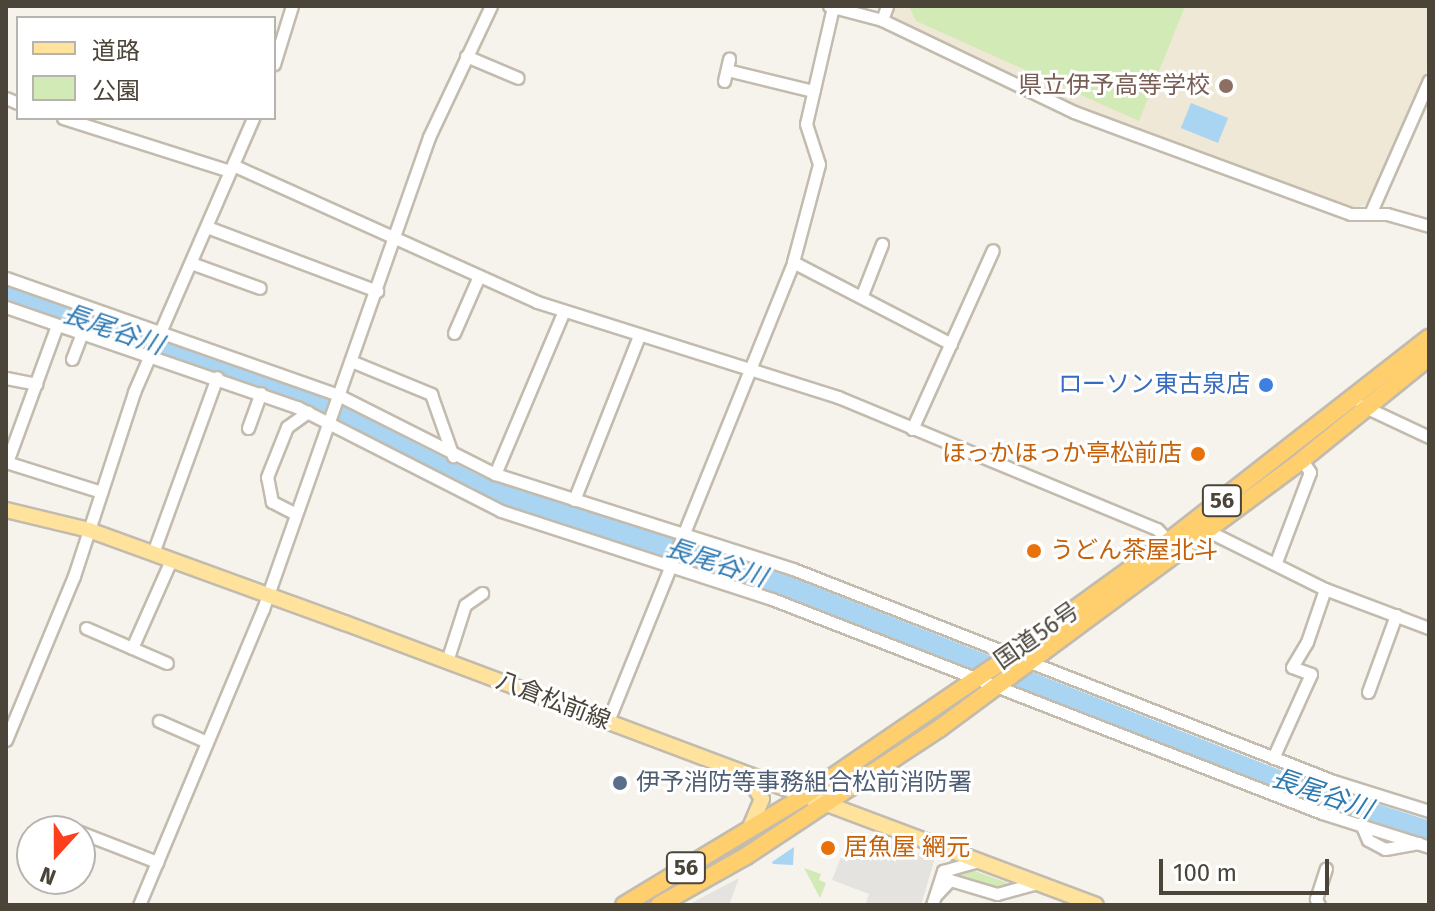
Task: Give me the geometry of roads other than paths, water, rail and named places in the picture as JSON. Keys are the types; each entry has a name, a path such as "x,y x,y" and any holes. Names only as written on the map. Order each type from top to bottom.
{"highway":[{"name":"国道56号","path":"624,905 803,797 1174,547 1208,531 1302,460 1429,338"},
{"name":"国道56号","path":"659,905 824,805 998,686 1360,404 1429,357"}],"main road":[{"name":"八倉松前線","path":"6,510 89,530 153,553 1096,905"},
{"path":"745,772 762,799 749,830"}],"street":[{"path":"276,58 292,6"},
{"path":"139,905 266,595 396,238 429,137 491,6"},
{"path":"882,20 887,6"},
{"path":"608,721 672,568 748,365 793,262 819,164 806,124 831,7 882,20 1074,112 1351,214 1370,214 1429,226"},
{"path":"466,56 518,78"},
{"path":"727,70 813,91"},
{"path":"1370,214 1429,80"},
{"path":"70,120 232,168 564,311 639,336 748,365 1157,529 1174,547"},
{"path":"6,740 89,530 149,354 252,120"},
{"path":"207,227 377,291"},
{"path":"862,295 882,244"},
{"path":"912,429 993,250"},
{"path":"793,262 862,295 951,344"},
{"path":"191,263 260,288"},
{"path":"454,333 479,276"},
{"path":"6,278 160,330 337,397 495,474 682,537 793,569 1273,758 1429,811"},
{"path":"6,307 217,377 308,412 501,511 772,599 1362,826 1424,845"},
{"path":"495,474 564,311"},
{"path":"57,325 7,462 101,492"},
{"path":"72,359 82,333"},
{"path":"574,500 639,336"},
{"path":"351,361 431,394 453,456"},
{"path":"153,553 217,377"},
{"path":"6,378 36,384"},
{"path":"248,428 261,393"},
{"path":"1360,404 1429,437"},
{"path":"294,513 272,502 267,477 287,427 308,412"},
{"path":"1276,562 1310,472 1302,460"},
{"path":"1208,531 1276,562 1325,589 1428,626"},
{"path":"132,648 171,560"},
{"path":"1273,758 1311,674 1292,667 1307,642 1325,589"},
{"path":"447,661 465,605 482,593"},
{"path":"1368,692 1396,615"},
{"path":"86,628 167,663"},
{"path":"159,721 207,742"},
{"path":"96,839 157,862"},
{"path":"934,901 946,869 977,861"},
{"path":"1319,905 1316,899 1326,869"},
{"path":"934,901 950,880 997,894 1037,883"}],"water":[{"path":"1191,103 1228,118 1218,143 1181,128"},
{"path":"794,847 793,865 773,864 772,862"}],"waterway":[{"name":"長尾谷川","path":"6,293 288,390 476,485 789,587 1311,793 1429,831"}],"place":[{"name":"県立伊予高等学校","path":"1226,86"},
{"name":"ローソン東古泉店","path":"1266,385"},
{"name":"ほっかほっか亭松前店","path":"1198,454"},
{"name":"うどん茶屋北斗","path":"1034,551"},
{"name":"伊予消防等事務組合松前消防署","path":"620,783"},
{"name":"居魚屋 網元","path":"828,848"}]}
